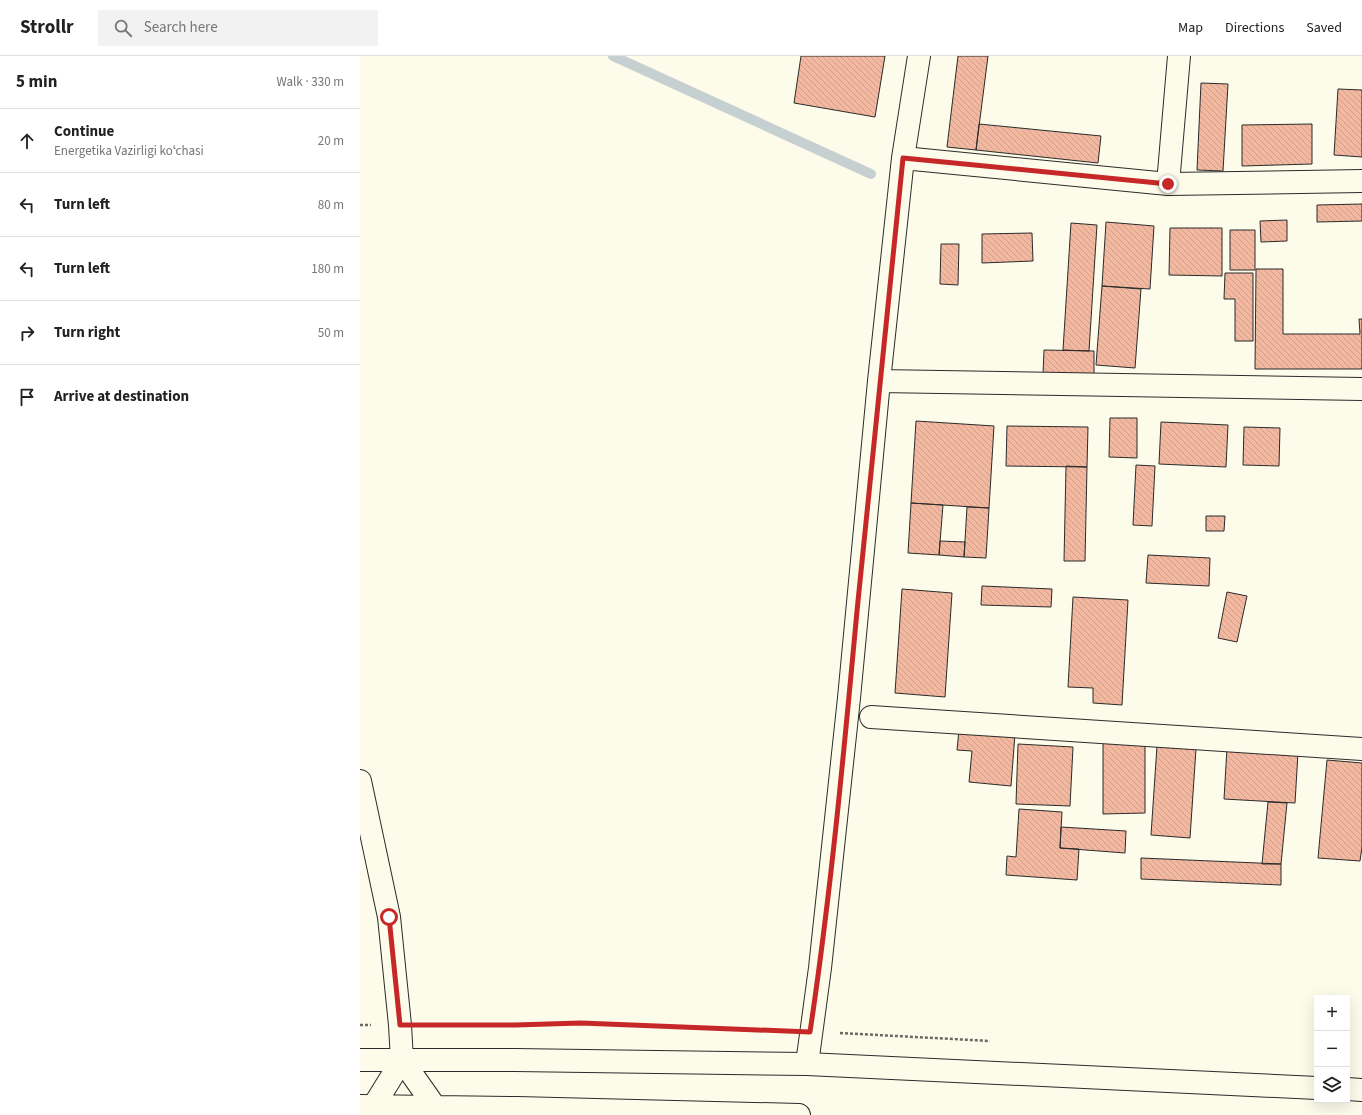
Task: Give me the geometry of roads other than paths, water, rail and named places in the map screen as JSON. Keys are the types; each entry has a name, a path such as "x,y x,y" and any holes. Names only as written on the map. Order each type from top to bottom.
{"main road":[{"path":"806,1064 820,968 903,158 919,56"},
{"path":"1168,184 1179,56"},
{"path":"903,158 1168,184 1362,181"},
{"path":"879,381 1362,389"},
{"path":"871,717 1362,749"},
{"path":"360,781 389,917 402,1060 436,1111"},
{"path":"360,1060 515,1060 806,1064 1314,1088"},
{"path":"369,1109 402,1060"},
{"path":"1350,1089 1362,1090"},
{"path":"369,1109 799,1115"}],"waterway":[{"path":"613,56 871,174"}]}
